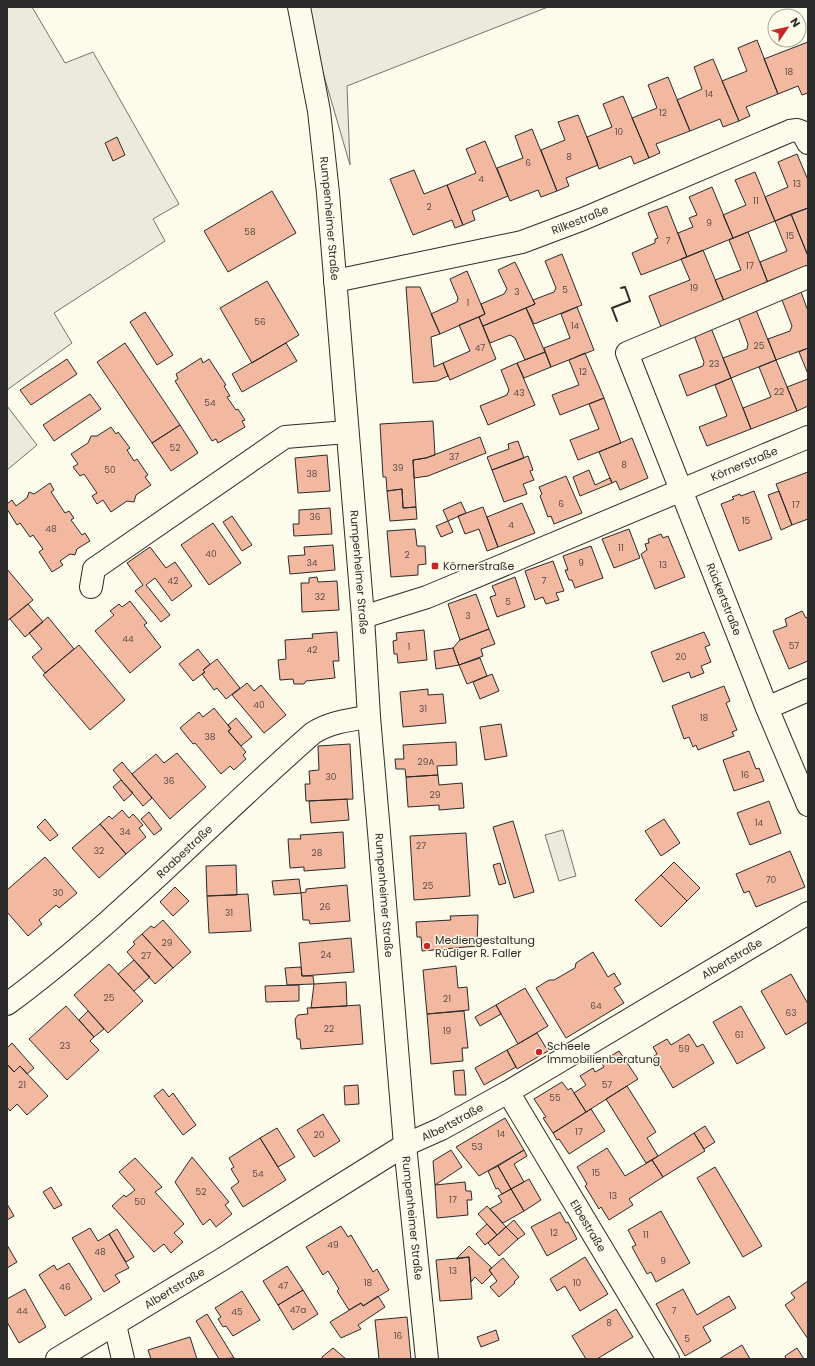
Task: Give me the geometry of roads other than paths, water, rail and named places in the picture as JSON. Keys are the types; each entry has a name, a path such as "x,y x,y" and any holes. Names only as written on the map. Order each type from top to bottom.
{"street":[{"name":"Rumpenheimer Straße","path":"299,7 319,111 335,281 363,617 369,717 405,1145 427,1359"},
{"name":"Rilkestraße","path":"335,281 522,242 583,219 790,131 797,130 802,132 808,143"},
{"path":"681,490 627,353 808,277"},
{"path":"91,588 94,569 284,437 347,432"},
{"name":"Körnerstraße","path":"363,617 427,597 808,437"},
{"name":"Rückertstraße","path":"681,490 767,708 808,805"},
{"path":"767,708 808,690"},
{"name":"Raabestraße","path":"7,1004 68,957 108,923 313,733 323,726 337,722 369,717"},
{"name":"Albertstraße","path":"57,1359 115,1325 405,1145 441,1129 508,1092 808,913"},
{"name":"Elbestraße","path":"508,1092 668,1359"},
{"path":"115,1325 123,1359"}],"place":[{"name":"Körnerstraße","path":"435,566"},
{"name":"Mediengestaltung Rüdiger R. Faller","path":"427,946"},
{"name":"Scheele Immobilienberatung","path":"539,1052"}]}
